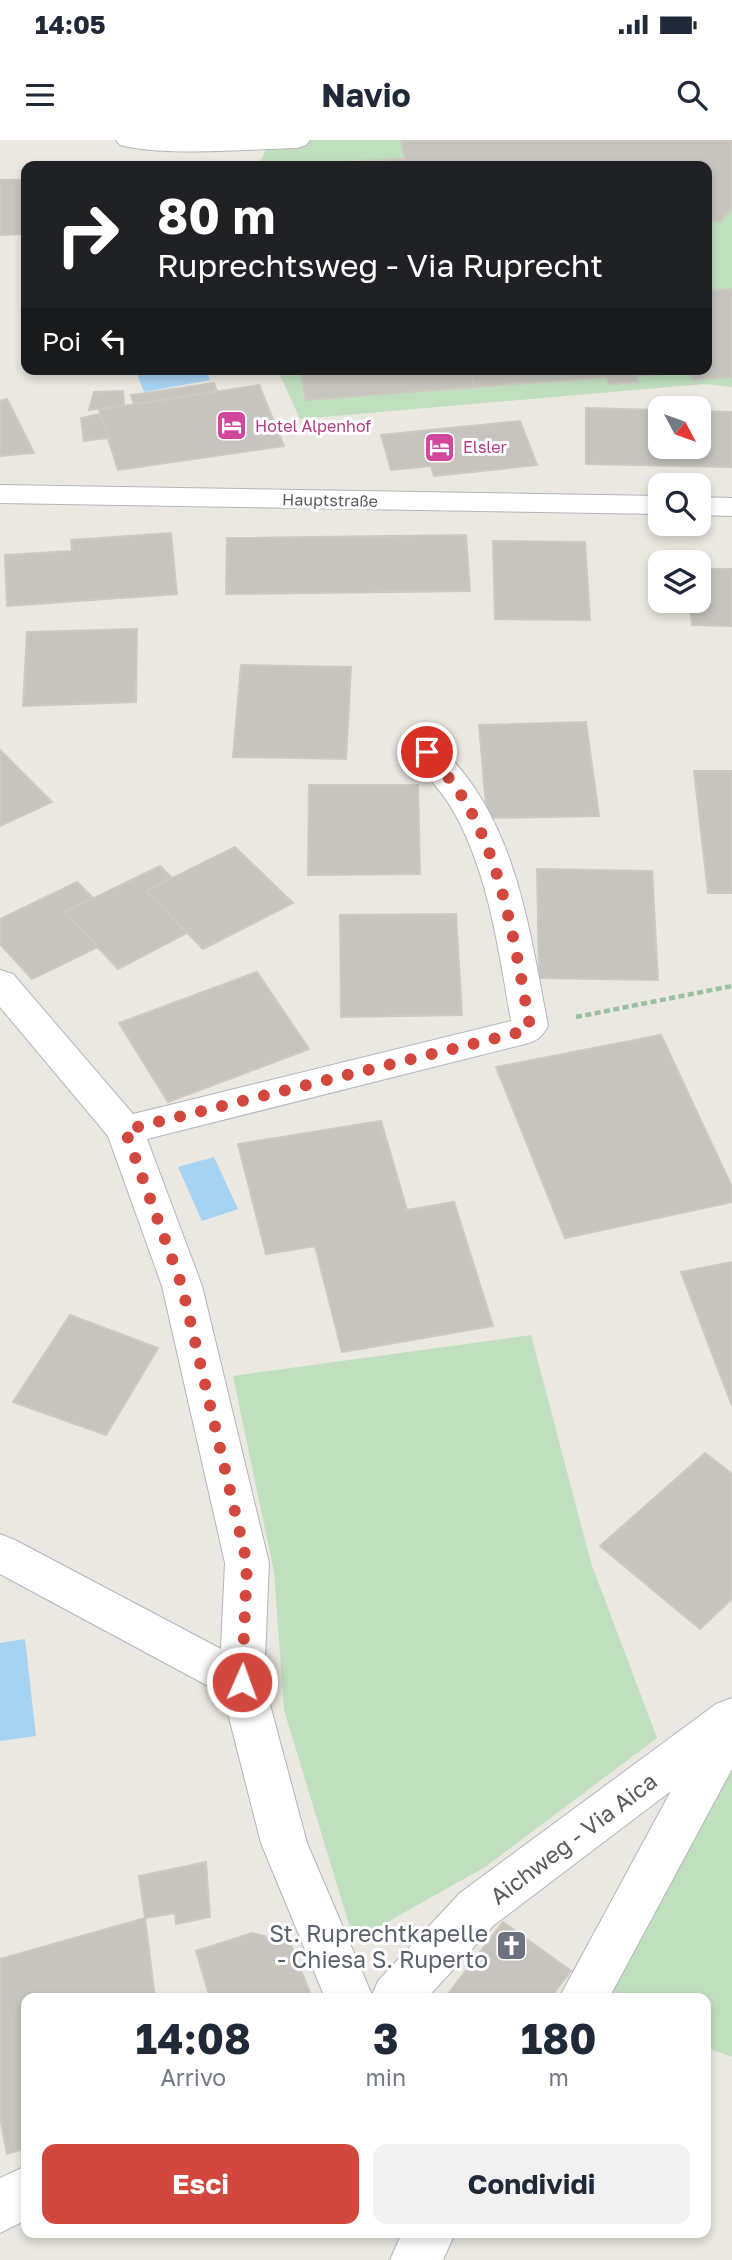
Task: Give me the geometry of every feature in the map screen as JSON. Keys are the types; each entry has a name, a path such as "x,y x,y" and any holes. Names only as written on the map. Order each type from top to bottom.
{"street":[{"path":"129,140 161,144 297,140"},
{"path":"161,144 188,161"},
{"name":"Hauptstraße","path":"0,494 648,505"},
{"path":"711,506 732,506"},
{"path":"125,1130 525,1031 530,1026 512,935 488,847 458,789 427,752"},
{"path":"0,983 125,1130 182,1286 247,1563 242,1682 284,1843 347,1993"},
{"path":"0,1553 242,1682"},
{"name":"Aichweg - Via Aica","path":"400,1993 477,1909 732,1719"},
{"path":"586,1993 732,1725"},
{"path":"0,2207 21,2195"},
{"path":"416,2260 427,2238"}],"path":[{"path":"530,1026 732,986"}],"green space":[{"path":"270,140 732,140 732,387 704,384 300,419 280,375 712,375 712,161 260,161"},
{"path":"531,1335 591,1563 657,1738 485,1867 354,1941 284,1710 274,1572 233,1376"},
{"path":"732,1725 732,2057 711,2049 711,1993 587,1993"}],"water":[{"path":"137,375 208,375 210,380 144,392"},
{"path":"214,1157 238,1209 202,1221 178,1167"},
{"path":"25,1639 36,1736 0,1741 0,1643"}],"building":[{"path":"401,140 732,140 732,208 720,222 712,220 712,161 363,161 405,159"},
{"path":"0,180 21,180 21,234 0,235"},
{"path":"732,289 732,377 693,380 690,375 712,375 712,291"},
{"path":"301,375 472,375 475,387 306,400"},
{"path":"472,375 649,375 636,376 638,382 609,384 607,377 475,387"},
{"path":"214,383 217,391 134,404 131,395"},
{"path":"259,385 284,446 118,470 99,410"},
{"path":"123,391 124,405 89,410 94,392"},
{"path":"7,399 34,453 0,456 0,401"},
{"path":"586,408 648,410 648,459 711,459 711,411 732,412 732,467 586,464"},
{"path":"100,414 109,438 84,441 81,418"},
{"path":"520,421 537,465 434,476 431,466 391,470 381,435"},
{"path":"171,533 177,594 7,606 5,555 72,551 71,540"},
{"path":"466,535 470,591 226,594 227,538"},
{"path":"493,541 585,542 590,620 495,619"},
{"path":"711,569 732,569 732,626 692,625 691,613 711,613"},
{"path":"137,629 136,702 23,706 27,632"},
{"path":"241,665 351,667 346,759 233,757"},
{"path":"586,722 599,816 487,818 479,725"},
{"path":"0,750 52,802 0,826"},
{"path":"694,771 732,771 732,893 708,893"},
{"path":"309,785 418,785 420,874 308,875"},
{"path":"235,847 293,903 203,949 146,891"},
{"path":"160,866 172,878 146,891 187,933 118,969 65,912"},
{"path":"537,869 652,871 658,980 539,978"},
{"path":"77,882 93,898 65,912 98,947 32,979 0,944 0,919"},
{"path":"456,914 462,1015 341,1017 340,915"},
{"path":"257,972 309,1049 168,1102 119,1023"},
{"path":"661,1035 732,1187 732,1202 565,1238 496,1067"},
{"path":"381,1121 407,1210 454,1202 493,1326 342,1352 315,1246 266,1254 238,1144"},
{"path":"732,1262 732,1406 681,1272"},
{"path":"70,1315 158,1348 106,1435 13,1402"},
{"path":"705,1453 732,1474 732,1599 700,1629 600,1546"},
{"path":"206,1862 210,1917 176,1924 175,1913 145,1918 139,1876"},
{"path":"145,1918 154,1993 21,1993 21,2150 7,2154 0,2117 0,1959"},
{"name":"St. Ruprechtkapelle - Chiesa S. Ruperto","path":"503,1922 571,1971 554,1993 449,1993"},
{"path":"252,1933 290,1942 310,1993 209,1993 196,1951"}],"place":[{"name":"Hotel Alpenhof","path":"232,426"},
{"name":"Elsler","path":"440,447"},
{"name":"St. Ruprechtkapelle - Chiesa S. Ruperto","path":"511,1946"}],"route":[{"path":"242,1682 247,1563 182,1286 125,1130 525,1031 530,1026 512,935 488,847 458,789 427,752"}]}
